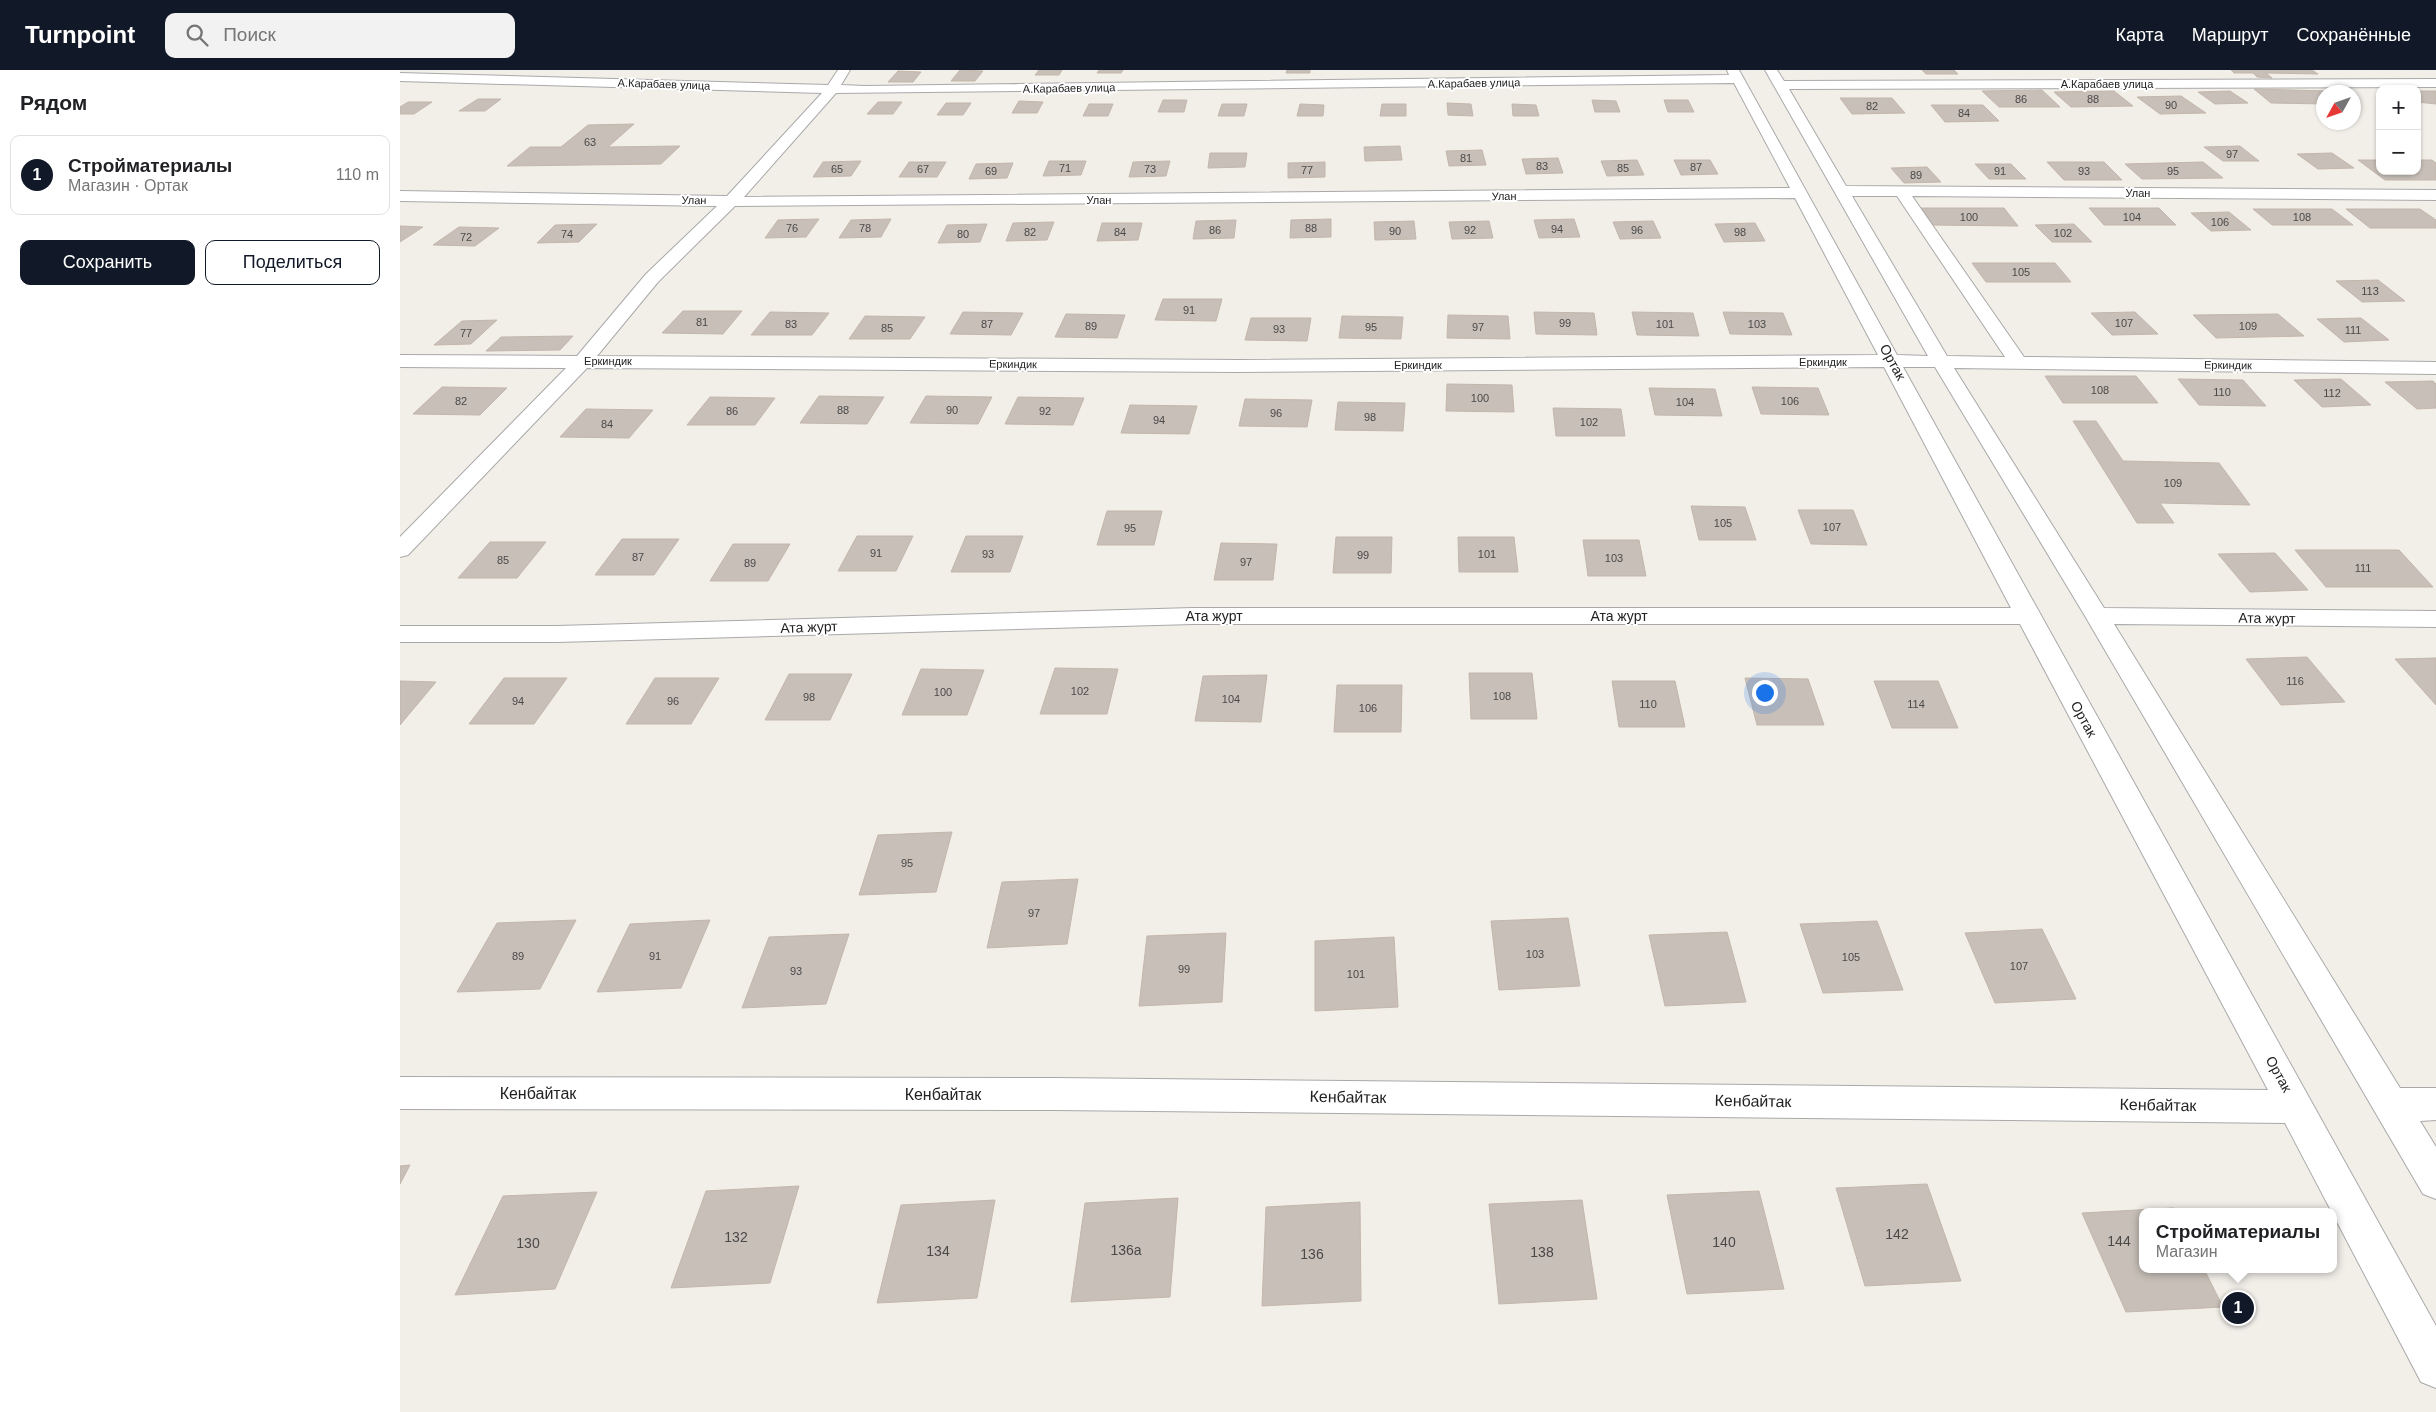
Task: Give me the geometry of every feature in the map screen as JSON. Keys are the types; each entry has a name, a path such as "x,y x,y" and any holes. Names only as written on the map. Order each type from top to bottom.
{"street":[{"path":"400,550 583,361 652,278 731,201 832,90 844,70"},
{"name":"А.Карабаев улица","path":"400,77 832,90 1735,74"},
{"name":"Ортак","path":"1735,74 1892,361 2028,616 2297,1107 2436,1367"},
{"path":"1774,77 1942,362 2392,1105 2436,1181"},
{"name":"А.Карабаев улица","path":"1774,77 2436,83"},
{"name":"Улан","path":"1841,191 2436,195"},
{"path":"1901,191 2019,363"},
{"name":"Улан","path":"400,196 731,201 1155,200 1799,193"},
{"name":"Еркиндик","path":"400,360 1238,366 1892,361 2436,368"},
{"name":"Ата журт","path":"400,634 557,634 1193,616 2028,616"},
{"name":"Ата журт","path":"2097,616 2436,619"},
{"name":"Кенбайтак","path":"400,1093 1065,1094 2297,1107"},
{"path":"2392,1105 2436,1104"}],"building":[{"path":"960,70 983,71 975,81 951,81"},
{"path":"1039,70 1062,70 1059,75 1035,75"},
{"path":"1099,70 1123,70 1121,73 1097,73"},
{"path":"1287,70 1310,70 1310,73 1286,73"},
{"path":"1922,70 1954,70 1958,74 1926,74"},
{"path":"2231,70 2312,70 2318,74 2266,73 2272,78 2257,77 2253,73 2234,73"},
{"path":"898,71 921,72 913,82 888,82"},
{"path":"2254,89 2316,91 2316,104 2271,103"},
{"path":"2042,90 2060,107 1999,107 1982,91"},
{"path":"2114,91 2133,106 2071,107 2054,92"},
{"path":"2230,91 2248,103 2215,104 2198,92"},
{"path":"2421,91 2436,91 2436,104 2421,102"},
{"path":"2181,96 2206,113 2160,114 2137,97"},
{"path":"1840,98 1892,98 1905,113 1852,114"},
{"path":"478,99 501,99 485,111 459,111"},
{"path":"1163,100 1187,100 1184,112 1158,112"},
{"path":"1592,100 1616,101 1620,112 1595,112"},
{"path":"1664,100 1688,100 1694,112 1668,112"},
{"path":"1019,101 1043,102 1037,113 1012,113"},
{"path":"408,102 432,102 414,114 400,114 400,107"},
{"path":"878,102 902,102 893,114 867,114"},
{"path":"946,103 971,103 963,115 937,115"},
{"path":"1447,103 1471,104 1473,116 1448,115"},
{"path":"1089,104 1113,104 1108,116 1083,116"},
{"path":"1222,104 1247,104 1244,116 1218,116"},
{"path":"1300,104 1324,105 1323,116 1297,116"},
{"path":"1382,104 1406,104 1406,116 1380,116"},
{"path":"1512,104 1536,105 1539,116 1513,116"},
{"path":"1931,105 1983,105 1999,121 1945,122"},
{"path":"634,124 608,147 680,146 661,164 507,166 530,147 561,147 588,125"},
{"path":"1400,146 1402,160 1365,161 1364,147"},
{"path":"2240,146 2259,161 2223,161 2204,147"},
{"path":"1482,150 1486,165 1449,166 1446,151"},
{"path":"1210,153 1247,153 1245,167 1208,168"},
{"path":"2332,153 2354,168 2318,169 2297,154"},
{"path":"1558,158 1563,173 1526,174 1522,159"},
{"path":"1637,160 1644,175 1607,176 1601,161"},
{"path":"1674,160 1710,160 1718,174 1681,175"},
{"path":"2358,160 2376,160 2376,173"},
{"path":"2421,160 2432,160 2436,163 2436,180 2385,180 2378,175 2421,175"},
{"path":"861,161 851,176 813,177 823,162"},
{"path":"1049,161 1086,161 1081,175 1043,176"},
{"path":"1170,161 1166,176 1129,177 1133,162"},
{"path":"909,162 946,162 937,177 899,177"},
{"path":"1325,162 1325,177 1288,178 1288,163"},
{"path":"2047,162 2104,162 2122,180 2064,180"},
{"path":"2203,162 2223,178 2142,179 2125,164"},
{"path":"1013,163 1007,178 969,179 976,164"},
{"path":"1975,164 2011,164 2026,179 1989,179"},
{"path":"1927,167 1941,182 1904,183 1891,168"},
{"path":"1920,208 2004,208 2018,226 1932,225"},
{"path":"2089,208 2159,208 2176,225 2104,225"},
{"path":"2253,209 2332,209 2353,225 2272,225"},
{"path":"2346,209 2420,209 2436,220 2436,228 2370,228"},
{"path":"2229,212 2251,230 2211,231 2191,213"},
{"path":"819,219 806,237 765,238 778,220"},
{"path":"891,219 881,237 839,238 851,220"},
{"path":"1331,219 1331,237 1290,238 1291,220"},
{"path":"1574,219 1580,237 1539,238 1534,220"},
{"path":"1236,220 1234,238 1193,239 1196,221"},
{"path":"1414,221 1416,239 1375,240 1374,222"},
{"path":"1489,221 1493,238 1452,239 1449,222"},
{"path":"1653,221 1661,238 1620,239 1613,222"},
{"path":"1054,222 1047,240 1006,241 1013,223"},
{"path":"1102,223 1142,223 1138,240 1097,241"},
{"path":"1755,223 1765,241 1724,242 1715,224"},
{"path":"597,224 579,242 537,243 555,225"},
{"path":"987,224 980,242 938,243 947,225"},
{"path":"2074,224 2092,242 2052,242 2035,225"},
{"path":"400,226 423,227 400,242"},
{"path":"459,227 499,228 475,246 433,245"},
{"path":"1972,263 2055,263 2071,282 1986,282"},
{"path":"2378,280 2405,301 2362,302 2336,281"},
{"path":"1163,299 1222,299 1216,321 1155,320"},
{"path":"683,311 742,311 723,334 662,333"},
{"path":"770,312 829,313 812,335 751,335"},
{"path":"963,312 1023,313 1011,335 950,334"},
{"path":"1534,312 1594,313 1597,335 1536,334"},
{"path":"1632,312 1693,313 1699,336 1637,335"},
{"path":"1723,312 1783,313 1792,335 1730,334"},
{"path":"2135,312 2158,334 2112,335 2091,313"},
{"path":"1066,314 1125,315 1117,338 1055,337"},
{"path":"2278,314 2304,336 2216,338 2193,315"},
{"path":"1448,315 1508,316 1510,339 1447,338"},
{"path":"865,316 925,317 910,339 849,339"},
{"path":"1342,316 1403,317 1401,339 1339,338"},
{"path":"1251,318 1311,318 1307,341 1245,340"},
{"path":"2361,318 2389,340 2344,342 2317,319"},
{"path":"497,320 471,344 434,345 462,321"},
{"path":"573,336 560,350 486,351 501,337"},
{"path":"2045,376 2136,376 2158,403 2063,403"},
{"path":"2178,379 2243,380 2266,406 2199,405"},
{"path":"2341,379 2371,405 2322,407 2294,380"},
{"path":"2433,381 2436,384 2436,408 2417,409 2385,382"},
{"path":"1447,384 1512,385 1514,412 1446,411"},
{"path":"442,387 507,388 480,415 413,414"},
{"path":"1752,387 1818,388 1829,415 1761,414"},
{"path":"1649,388 1715,389 1722,416 1655,415"},
{"path":"819,396 884,397 867,424 800,423"},
{"path":"926,396 992,397 978,424 910,423"},
{"path":"710,397 775,398 755,425 687,425"},
{"path":"1018,397 1084,398 1073,425 1005,424"},
{"path":"1245,399 1312,400 1307,427 1239,426"},
{"path":"1338,402 1405,403 1403,431 1335,430"},
{"path":"1130,405 1197,406 1189,434 1121,433"},
{"path":"1553,408 1621,409 1625,436 1556,436"},
{"path":"586,409 653,410 629,438 560,437"},
{"path":"2073,421 2096,421 2123,461 2219,463 2250,505 2160,503 2174,523 2137,523"},
{"path":"1691,506 1745,507 1756,540 1699,540"},
{"path":"1798,510 1853,510 1867,545 1811,544"},
{"path":"1107,511 1162,511 1154,545 1097,545"},
{"path":"857,536 913,536 896,571 838,571"},
{"path":"966,536 1023,536 1010,572 951,572"},
{"path":"1336,537 1392,537 1391,573 1333,573"},
{"path":"1458,537 1514,537 1518,572 1459,572"},
{"path":"622,539 679,539 654,575 595,575"},
{"path":"1583,540 1639,540 1646,576 1588,576"},
{"path":"490,542 546,542 517,578 458,578"},
{"path":"1221,543 1277,544 1273,580 1214,580"},
{"path":"733,544 790,544 768,581 710,581"},
{"path":"2295,550 2399,550 2433,587 2326,587"},
{"path":"2275,553 2308,590 2250,592 2218,554"},
{"path":"2307,657 2345,702 2281,705 2246,659"},
{"path":"2436,658 2436,705 2395,659"},
{"path":"1055,668 1118,669 1107,714 1040,714"},
{"path":"921,669 984,670 967,715 902,715"},
{"path":"1469,673 1532,673 1537,719 1471,719"},
{"path":"789,674 852,674 830,720 765,720"},
{"path":"1267,675 1261,722 1195,721 1203,676"},
{"path":"504,678 567,678 534,724 469,724"},
{"path":"655,678 719,678 691,724 626,724"},
{"path":"1745,678 1808,679 1824,725 1757,725"},
{"path":"400,681 436,682 400,725"},
{"path":"1612,681 1675,681 1685,727 1619,727"},
{"path":"1874,681 1938,681 1958,728 1892,728"},
{"path":"1337,685 1402,685 1401,732 1334,732"},
{"path":"952,832 936,892 859,895 878,835"},
{"path":"1078,879 1067,944 987,948 1002,882"},
{"path":"1568,918 1580,986 1499,990 1491,921"},
{"path":"576,920 540,989 457,992 497,923"},
{"path":"710,920 681,988 597,992 630,924"},
{"path":"1877,921 1903,990 1823,993 1800,924"},
{"path":"2042,929 2076,999 1995,1003 1965,933"},
{"path":"1727,932 1746,1002 1665,1006 1649,935"},
{"path":"1226,933 1222,1002 1139,1006 1147,936"},
{"path":"849,934 826,1004 742,1008 769,937"},
{"path":"1394,937 1398,1007 1315,1011 1315,941"},
{"path":"410,1165 400,1184 400,1166"},
{"path":"1927,1184 1961,1281 1865,1286 1836,1188"},
{"path":"799,1186 770,1283 671,1288 706,1191"},
{"path":"1759,1191 1784,1289 1687,1294 1667,1195"},
{"path":"597,1192 555,1289 455,1295 503,1196"},
{"path":"1178,1198 1170,1297 1071,1302 1085,1203"},
{"path":"995,1200 977,1298 877,1303 901,1205"},
{"path":"1582,1200 1597,1299 1499,1304 1489,1204"},
{"path":"1360,1202 1361,1301 1262,1306 1266,1207"},
{"path":"2139,1210 2139,1273 2206,1273 2223,1307 2126,1312 2082,1213"}],"place":[{"name":"Стройматериалы","path":"2238,1308"}]}
